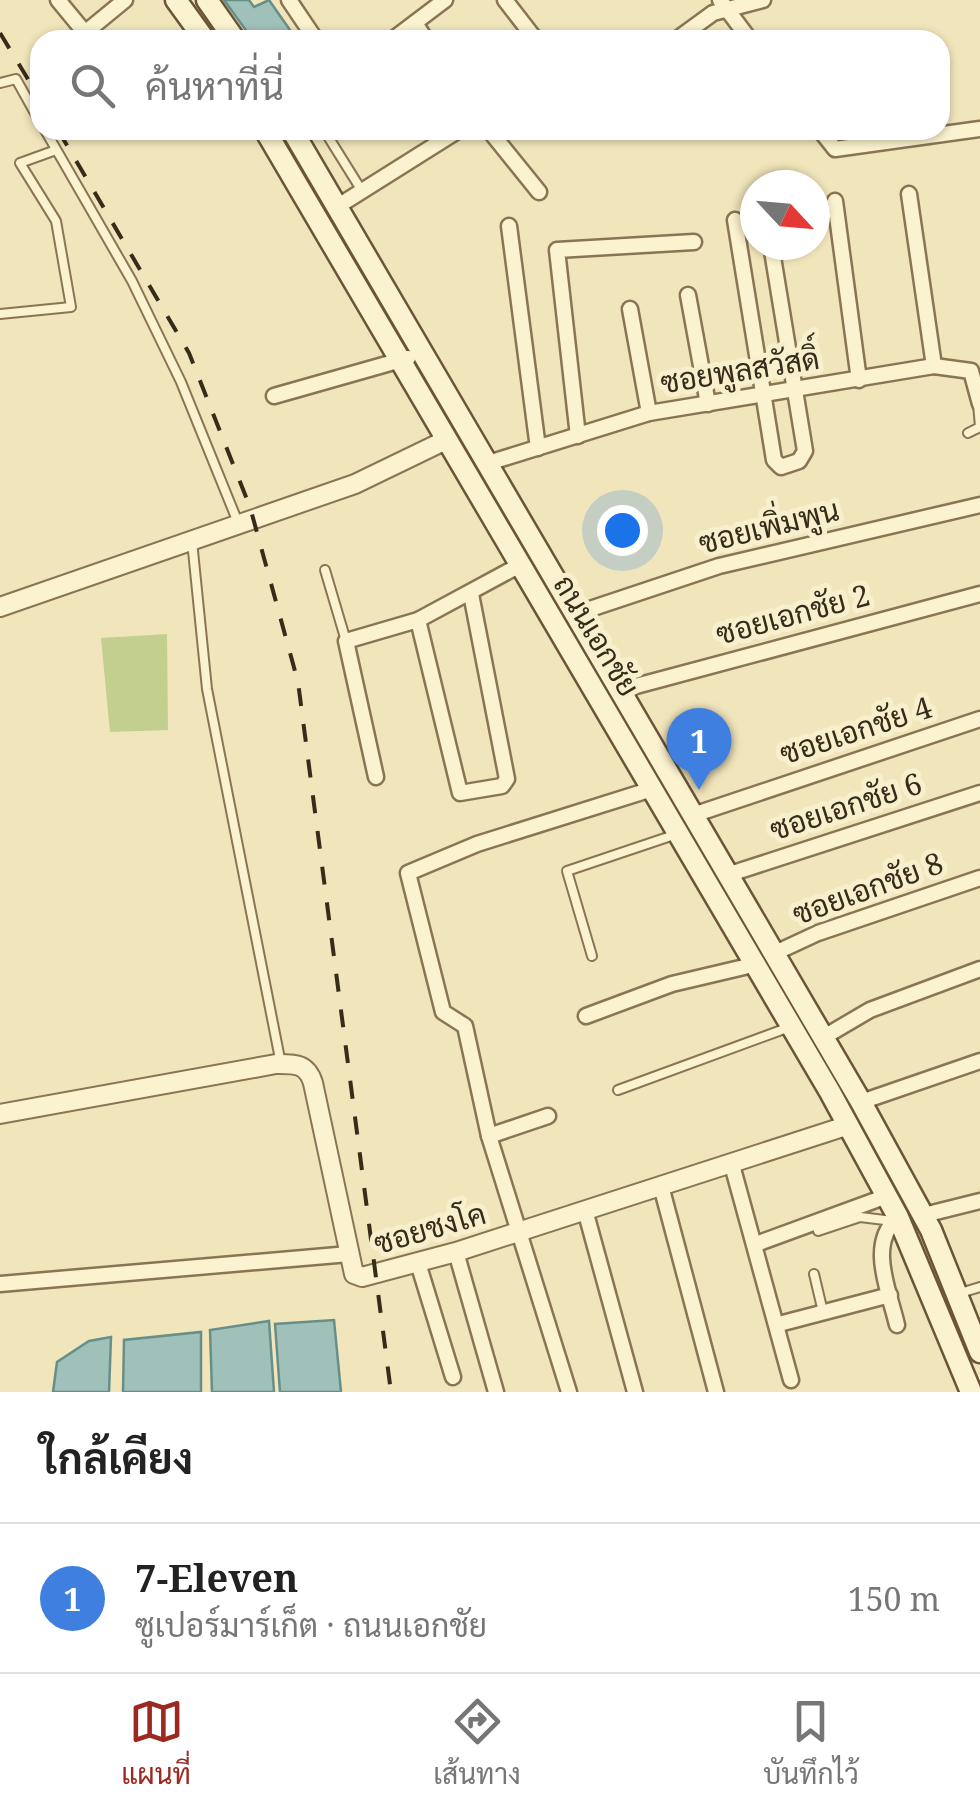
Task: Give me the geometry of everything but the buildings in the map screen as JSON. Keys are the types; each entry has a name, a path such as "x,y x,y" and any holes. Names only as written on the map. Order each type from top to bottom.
{"main road":[{"path":"176,0 198,30"},
{"path":"207,0 228,30"},
{"name":"ถนนเอกชัย","path":"271,140 410,356 486,464 730,874 793,1026 887,1196 972,1392"},
{"name":"ถนนเอกชัย","path":"298,140 410,356 446,440 678,833 824,1037 861,1102 924,1215 980,1352"}],"street":[{"path":"58,0 84,30"},
{"path":"95,30 125,0"},
{"path":"289,0 309,30"},
{"path":"405,30 445,0"},
{"path":"505,0 528,30"},
{"path":"690,30 723,5 763,0"},
{"path":"723,5 742,30"},
{"path":"414,23 419,30"},
{"path":"950,133 980,129"},
{"path":"335,208 443,140"},
{"path":"497,140 539,192"},
{"path":"828,140 835,150 904,140"},
{"path":"909,194 934,366 971,370 979,404"},
{"path":"835,201 859,380"},
{"path":"735,220 774,460 781,467 799,461 805,451 774,260"},
{"path":"509,226 538,448"},
{"path":"578,436 557,250 694,242"},
{"path":"688,294 708,404"},
{"path":"630,309 650,414"},
{"path":"274,396 410,356"},
{"name":"ซอยพูลสวัสดิ์","path":"486,464 650,414 934,366"},
{"path":"0,607 355,484 446,440"},
{"name":"ซอยเพิ่มพูน","path":"575,614 719,566 980,504"},
{"path":"376,777 346,641 418,620 520,566"},
{"path":"418,620 460,793 502,786 507,779 470,594"},
{"name":"ซอยเอกชัย 2","path":"620,690 980,594"},
{"name":"ซอยเอกชัย 4","path":"694,815 980,719"},
{"path":"569,1392 489,1136 465,1026 443,1012 408,873 477,844 652,788"},
{"name":"ซอยเอกชัย 6","path":"730,874 980,793"},
{"name":"ซอยเอกชัย 8","path":"586,1016 672,984 766,958 818,933 980,878"},
{"path":"824,1037 870,1010 980,969"},
{"path":"861,1102 980,1061"},
{"path":"0,1114 282,1064"},
{"name":"ซอยชงโค","path":"282,1064 300,1064 310,1072 354,1274 362,1278 456,1252 848,1125"},
{"path":"489,1136 548,1116"},
{"path":"732,1165 779,1324 791,1380"},
{"path":"661,1186 716,1392"},
{"path":"756,1244 887,1196"},
{"path":"924,1215 980,1201"},
{"path":"585,1210 635,1392"},
{"path":"896,1219 880,1245 897,1325"},
{"path":"456,1252 496,1392"},
{"path":"0,1284 349,1254"},
{"path":"418,1263 453,1378"},
{"path":"779,1324 890,1295"}],"lane":[{"path":"0,83 16,79 30,104"},
{"path":"50,140 97,215 140,298 181,382 239,525"},
{"path":"330,140 362,191"},
{"path":"0,314 71,308 56,221 20,163 56,150"},
{"path":"968,434 980,428 979,404"},
{"path":"192,541 207,688 282,1064"},
{"path":"325,570 346,641"},
{"path":"592,956 567,871 678,833"},
{"path":"618,1090 793,1026"},
{"path":"818,1231 860,1217 896,1219"},
{"path":"814,1274 823,1312"},
{"path":"957,1294 980,1287"}],"green space":[{"path":"167,634 168,730 110,732 101,638"}],"water":[{"path":"224,0 249,0 254,7 269,0 290,30 246,30"},
{"path":"334,1320 341,1392 280,1392 275,1324"},
{"path":"269,1321 274,1392 212,1392 210,1330"},
{"path":"201,1332 201,1392 123,1392 124,1340"},
{"path":"111,1337 109,1392 53,1392 57,1362 89,1341"}],"railway":[{"path":"0,33 30,82"},
{"path":"64,140 189,353 250,507 298,682 391,1392"}],"place":[{"name":"7-Eleven","path":"699,790"}]}
